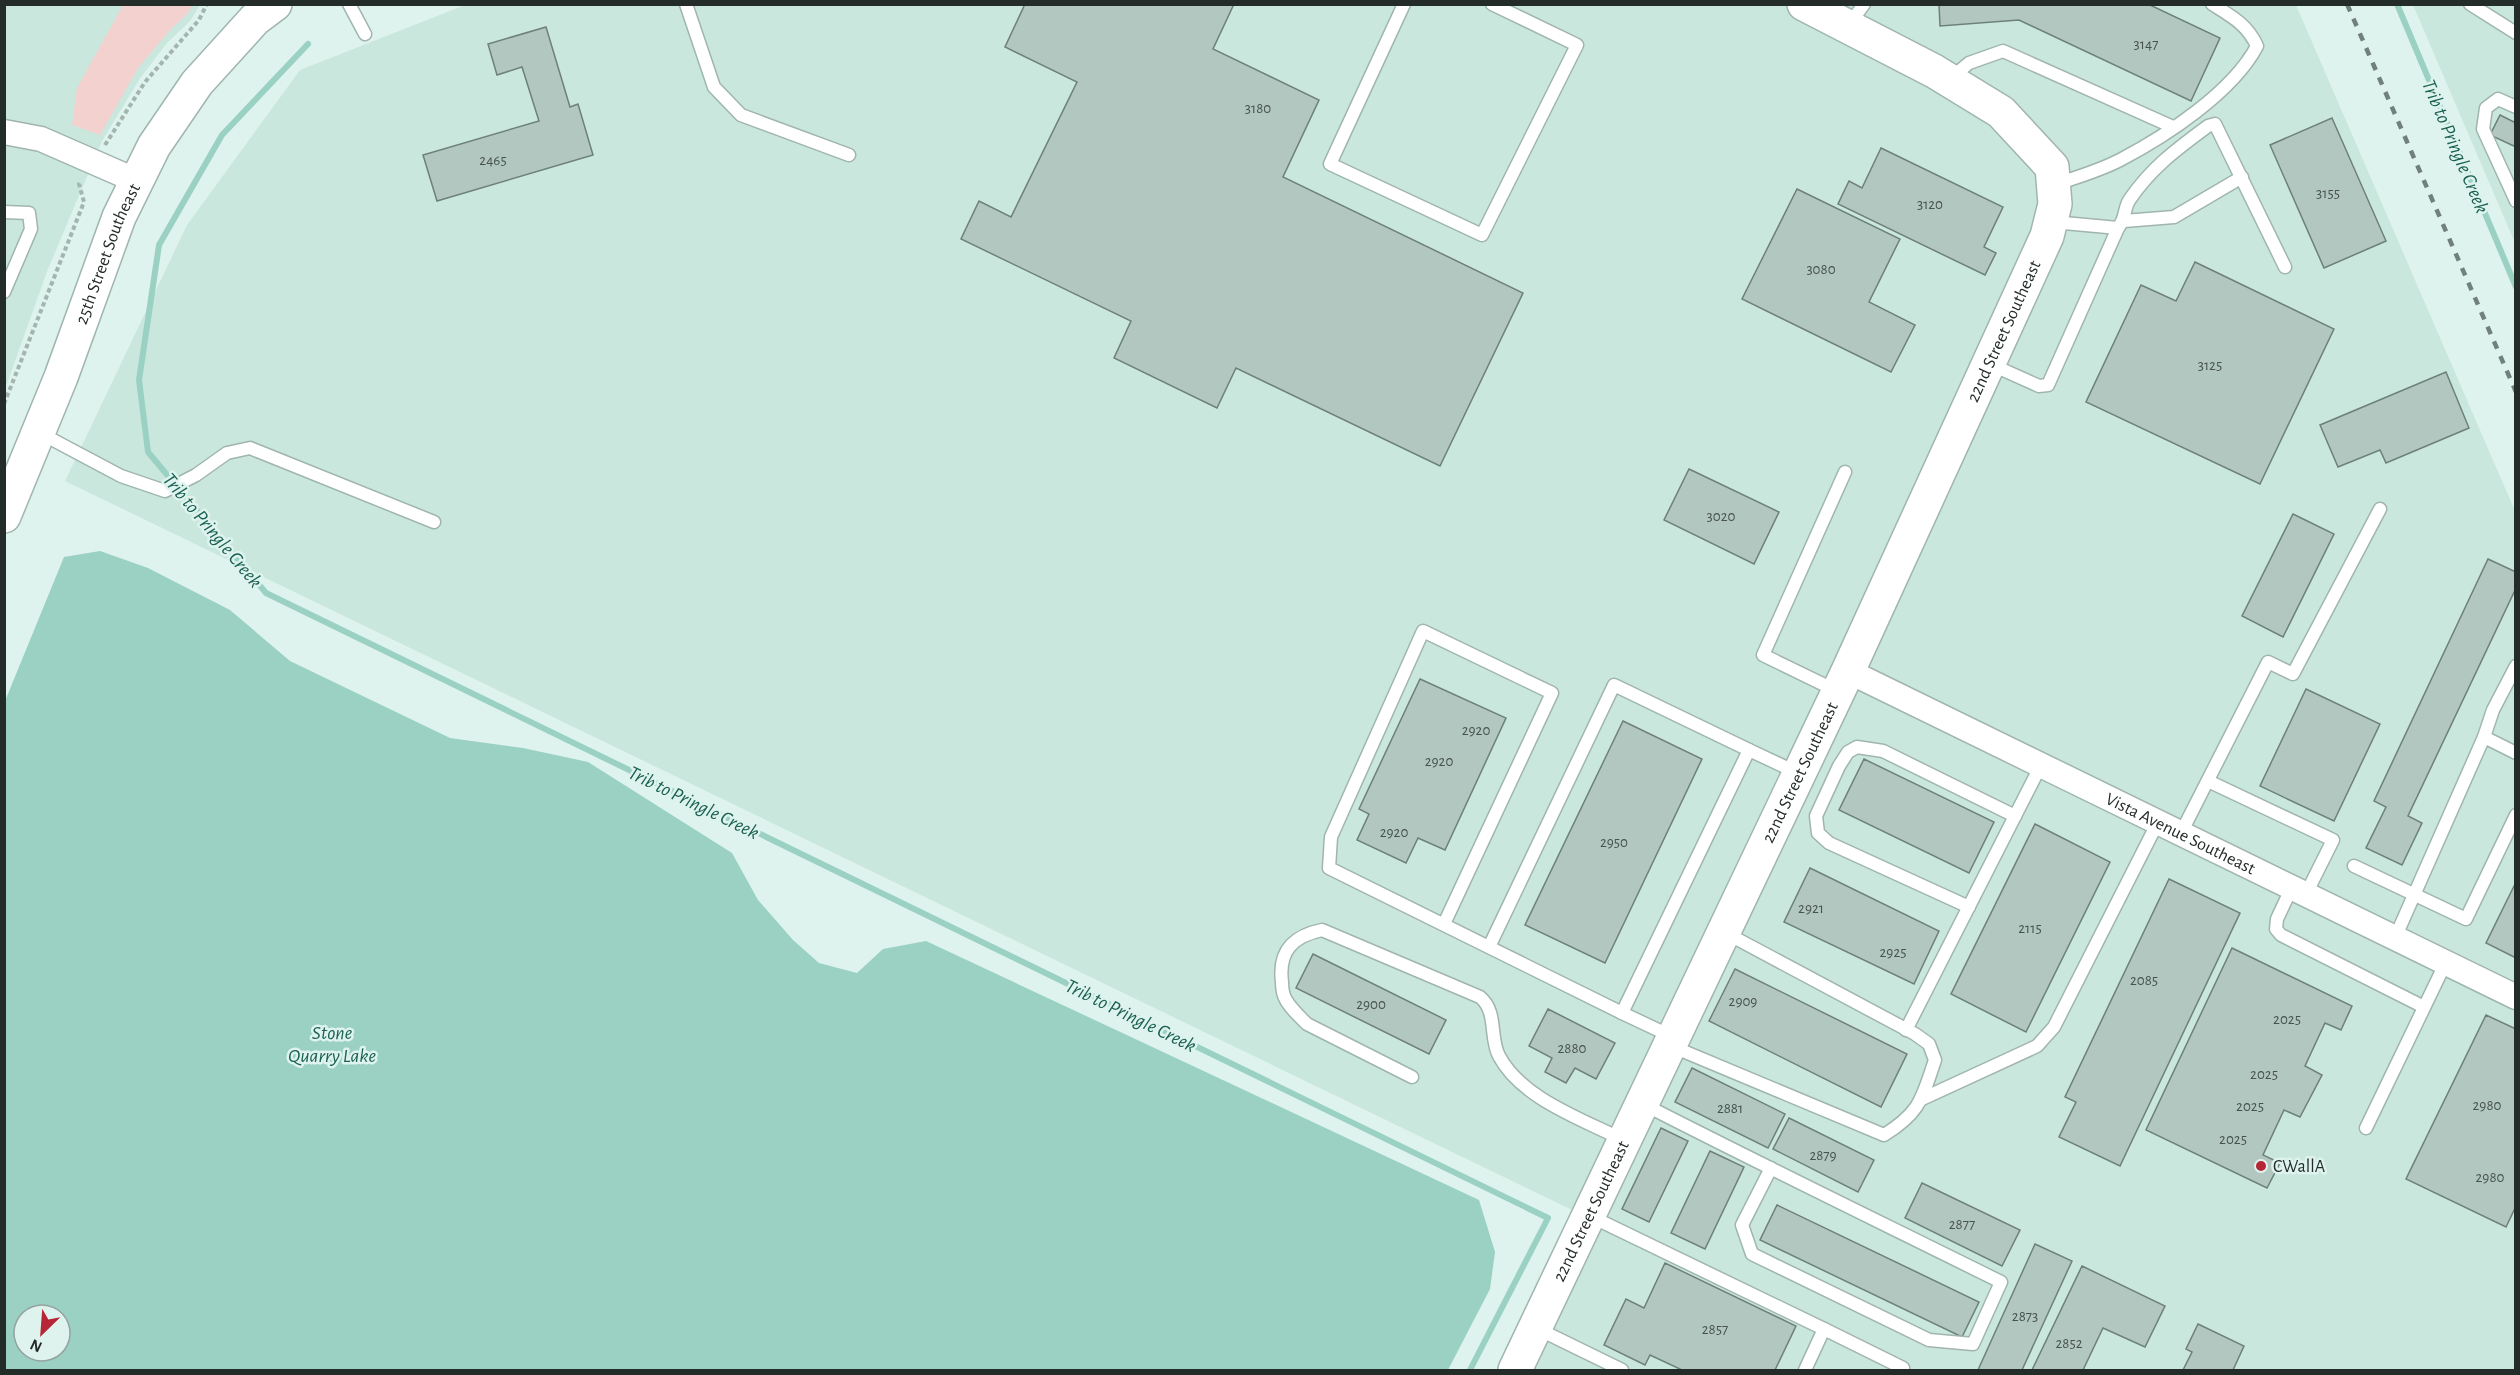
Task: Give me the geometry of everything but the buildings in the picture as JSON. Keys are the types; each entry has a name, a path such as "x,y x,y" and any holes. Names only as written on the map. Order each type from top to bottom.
{"street":[{"path":"1804,4 1856,16 1949,80 2001,112 2053,177"},
{"name":"25th Street Southeast","path":"4,516 37,431 61,378 119,217 154,146 178,108 231,45 256,9"},
{"path":"4,132 41,139 137,181"},
{"name":"22nd Street Southeast","path":"1515,1371 1843,681 2047,236 2055,204 2053,177"},
{"name":"Vista Avenue Southeast","path":"1843,681 2041,765 2516,997"}],"lane":[{"path":"350,4 365,34"},
{"path":"686,4 714,87 741,115 849,155"},
{"path":"1404,4 1330,164 1482,235 1577,45 1492,4"},
{"path":"2053,177 2118,161 2173,128 2206,105 2251,58 2257,46 2242,23 2212,4"},
{"path":"2470,4 2516,33"},
{"path":"1949,80 1969,63 2003,51 2173,128"},
{"path":"2516,107 2498,99 2487,108 2483,129 2516,201"},
{"path":"1989,363 2039,386 2048,385 2121,224 2127,202 2161,160 2212,124 2217,127 2285,267"},
{"path":"2051,222 2121,224 2174,217 2242,177"},
{"path":"4,212 29,213 31,229 4,292"},
{"path":"37,431 121,476 165,491 196,475 227,453 250,448 434,522"},
{"path":"1843,681 1763,655 1845,472"},
{"path":"2181,833 2268,662 2293,674 2380,509"},
{"path":"1444,924 1552,693 1423,631 1331,837 1329,868 1622,1013 1671,1041 1884,1135 1905,1122 1919,1106 1935,1060 1929,1044 1724,932"},
{"path":"2395,938 2484,737 2493,710 2516,666"},
{"path":"1489,947 1614,684 1799,773"},
{"path":"2484,737 2516,753"},
{"path":"1968,907 1829,843 1818,833 1816,816 1839,766 1848,752 1857,747 1883,751 2015,816"},
{"path":"1622,1013 1749,750"},
{"path":"1906,1030 2041,765"},
{"path":"2208,781 2333,840 2277,919 2276,929 2281,935 2424,1007"},
{"path":"2354,866 2466,919 2516,815"},
{"path":"1922,1099 2037,1046 2054,1027 2158,822"},
{"path":"1412,1077 1307,1024 1294,1010 1284,998 1281,979 1282,958 1293,942 1305,934 1322,930 1480,997 1488,1004 1498,1053 1515,1080 1537,1096 1624,1140"},
{"path":"2366,1128 2446,962"},
{"path":"1642,1104 2001,1282 1973,1344 1929,1340 1752,1254 1742,1225 1771,1168"},
{"path":"1588,1216 1824,1329 1903,1368 1902,1371"},
{"path":"1535,1327 1622,1371"},
{"path":"1805,1371 1824,1329"}],"path":[{"path":"4,404 84,202 79,184 92,160 112,138 144,82 200,20 207,4"}],"shaded area":[{"path":"5,5 200,5 190,21 167,43 141,77 102,141 48,269 5,389"},
{"path":"123,5 192,5 188,13 170,30 138,68 100,135 72,125 77,88"},
{"path":"465,5 2296,5 2515,511 2515,1370 1532,1370 1601,1224 65,481 187,225 300,70"},
{"path":"2413,5 2515,5 2515,243"}],"water":[{"name":"Stone Quarry Lake","path":"100,551 148,568 230,610 290,661 450,738 523,748 588,762 732,853 758,900 793,940 819,963 857,973 883,949 926,941 1479,1200 1495,1252 1490,1289 1448,1370 5,1370 5,701 64,557"}],"waterway":[{"name":"Trib to Pringle Creek","path":"2397,4 2516,287"},
{"name":"Trib to Pringle Creek","path":"308,44 222,135 159,245 139,380 148,452 266,593 1548,1218 1470,1370"}],"railway":[{"path":"2347,4 2516,392"}],"place":[{"name":"CWallA","path":"2261,1166"}]}
